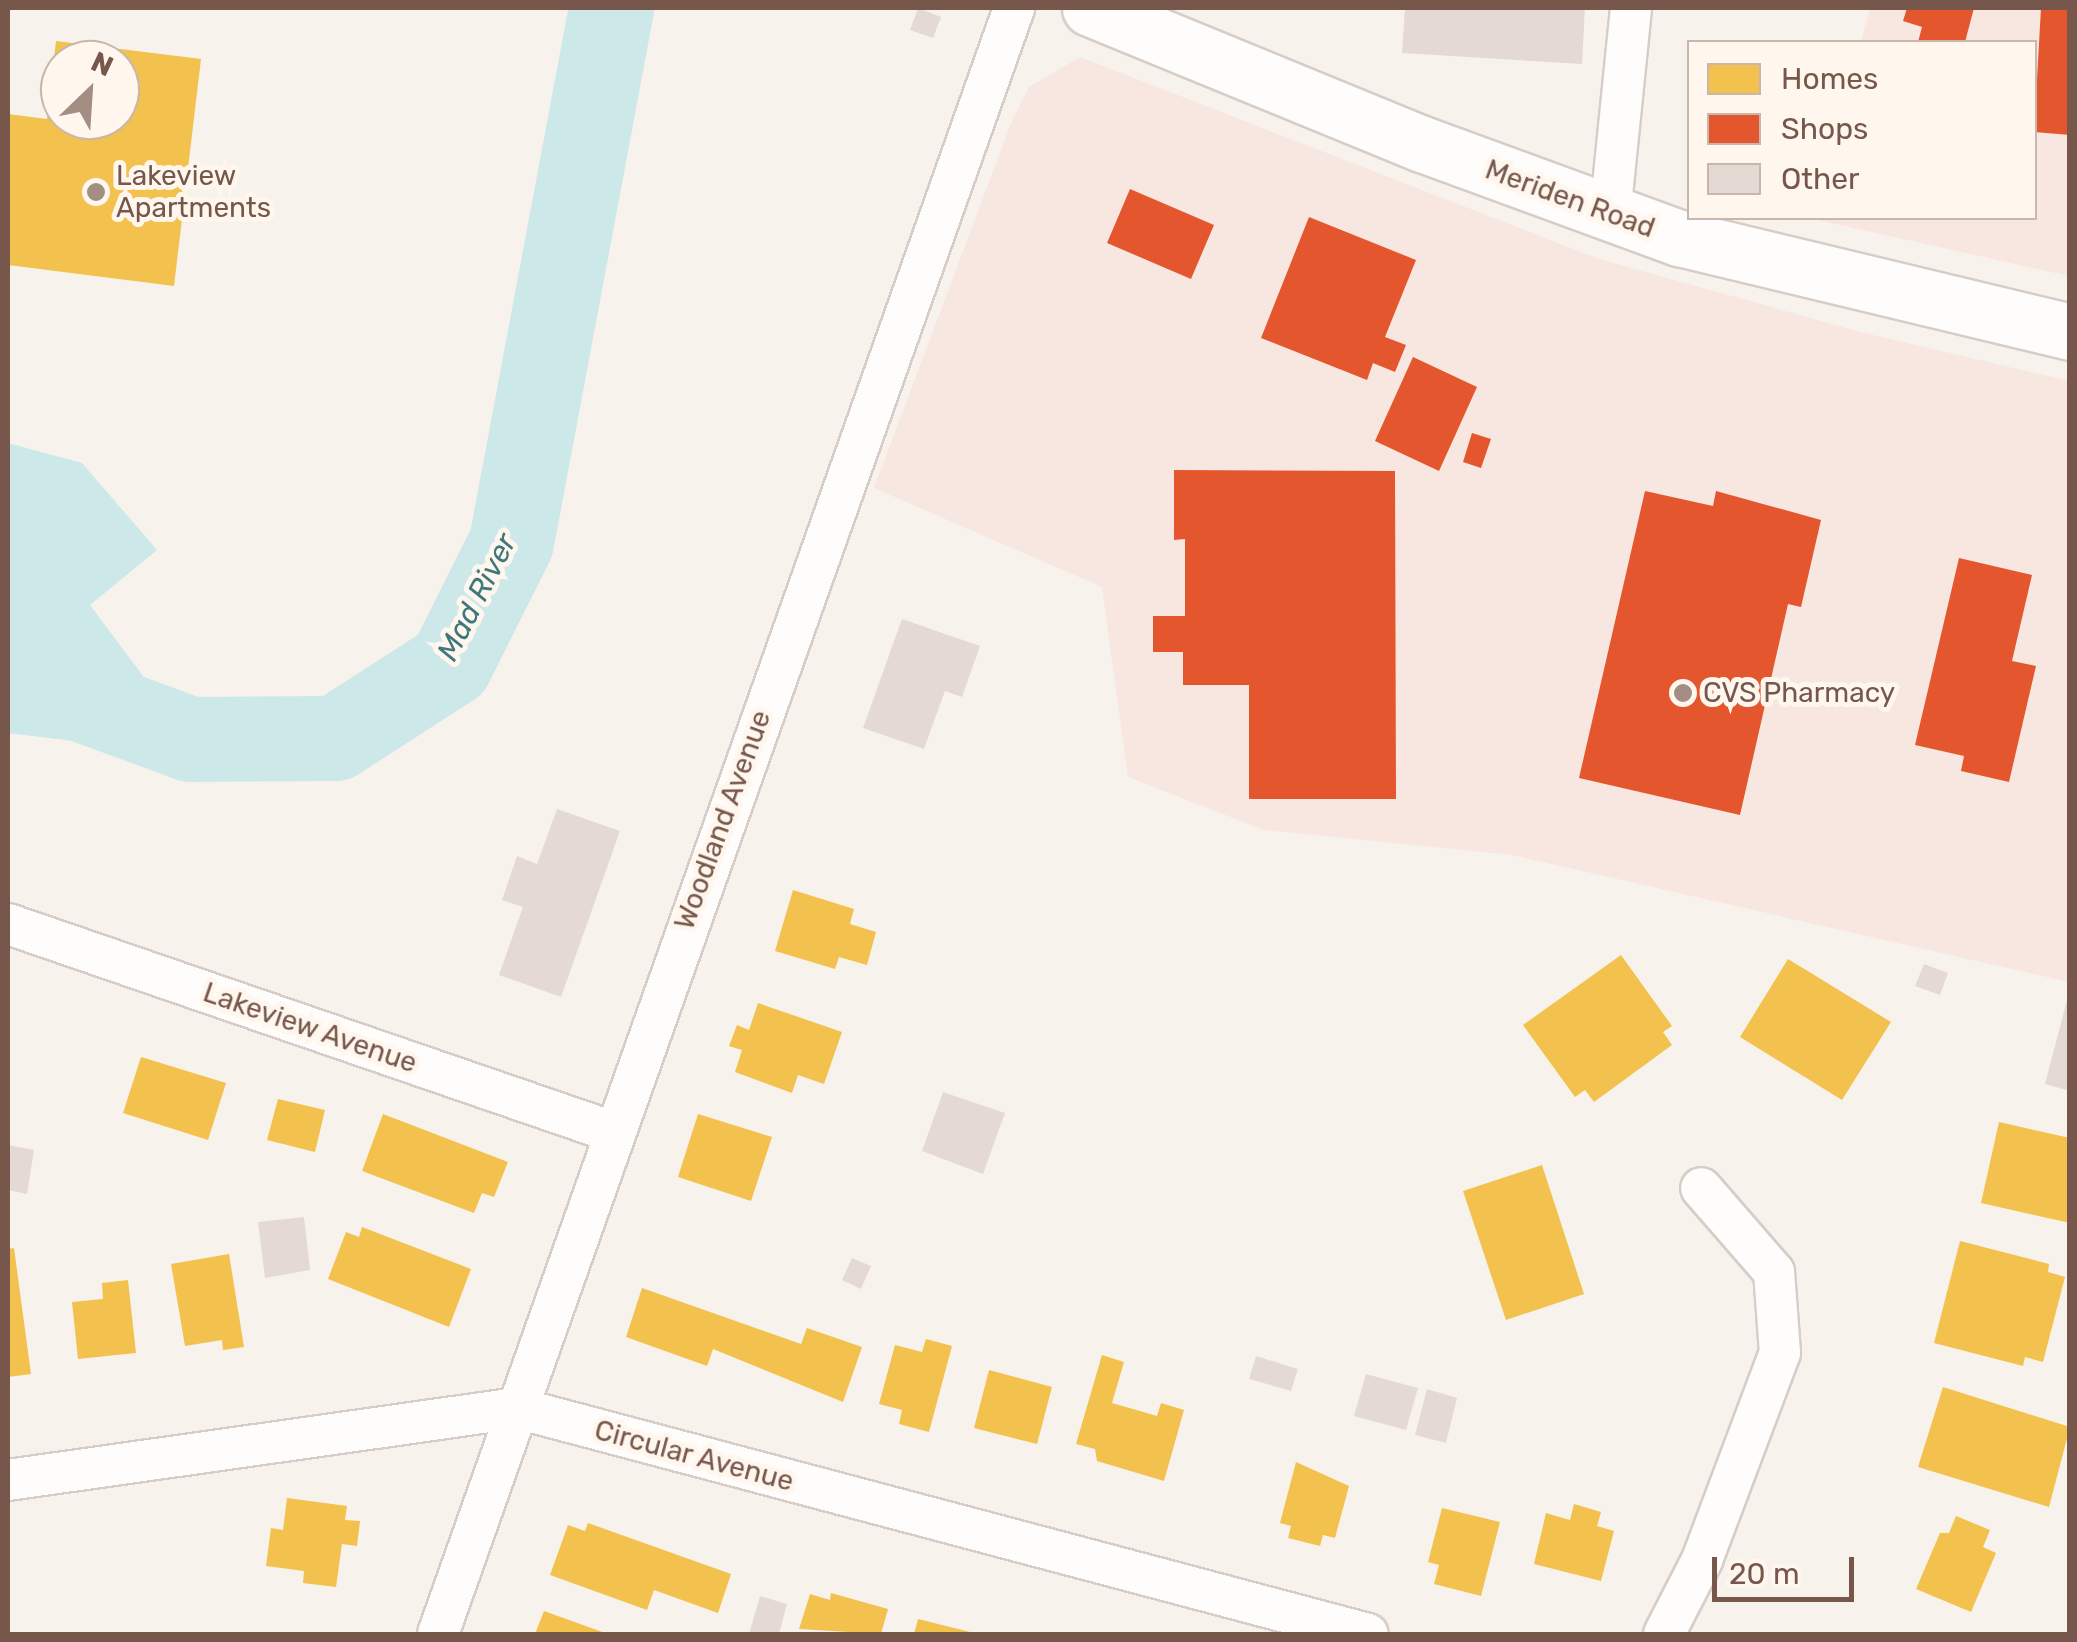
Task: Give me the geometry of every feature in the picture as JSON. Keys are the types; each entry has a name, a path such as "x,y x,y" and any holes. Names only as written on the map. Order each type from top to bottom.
{"main road":[{"name":"Meriden Road","path":"1090,8 1610,215 1790,270 2070,332"}],"street":[{"name":"Woodland Avenue","path":"438,1634 1014,8"},
{"path":"1610,215 1631,8"},
{"name":"Lakeview Avenue","path":"8,924 614,1132"},
{"path":"1664,1634 1702,1560 1780,1352 1774,1272 1701,1188"},
{"name":"Circular Avenue","path":"8,1480 517,1408 1368,1634"}],"shaded area":[{"path":"1870,8 2069,8 2069,276 1817,220 2037,220 2037,40 1862,40"},
{"path":"1080,57 1599,259 1860,332 2069,381 2069,982 1512,855 1264,830 1128,777 1102,587 874,488 1012,121 1029,87"}],"water":[{"path":"8,443 82,463 157,550 90,605 190,739 171,753 8,733"}],"building: Homes":[{"name":"Lakeview Apartments","path":"140,51 201,59 174,286 8,265 8,114 40,118 40,140 140,140"},
{"path":"793,890 854,909 850,924 876,932 867,965 839,957 835,969 775,951"},
{"path":"1621,955 1672,1026 1663,1032 1672,1045 1594,1102 1585,1090 1575,1097 1523,1025"},
{"path":"1788,959 1891,1022 1842,1100 1740,1037"},
{"path":"758,1003 842,1032 824,1084 798,1075 792,1093 735,1072 742,1050 729,1046 737,1025 749,1030"},
{"path":"141,1057 226,1083 208,1140 123,1113"},
{"path":"278,1099 325,1110 315,1152 267,1140"},
{"path":"383,1114 508,1162 494,1197 482,1193 474,1213 362,1171"},
{"path":"698,1114 772,1137 751,1201 678,1177"},
{"path":"1999,1122 2070,1138 2070,1223 1981,1203"},
{"path":"1542,1165 1584,1294 1506,1320 1463,1191"},
{"path":"362,1227 471,1269 449,1327 328,1279 346,1232 359,1237"},
{"path":"1960,1241 2049,1264 2048,1272 2065,1277 2043,1362 2025,1357 2023,1366 1934,1343"},
{"path":"14,1248 31,1374 8,1377 8,1249"},
{"path":"229,1254 244,1347 223,1350 222,1340 185,1346 171,1264"},
{"path":"128,1280 136,1353 78,1359 72,1302 103,1299 102,1283"},
{"path":"642,1288 801,1344 807,1328 862,1347 843,1402 713,1349 707,1366 626,1337"},
{"path":"926,1339 952,1346 929,1432 899,1424 902,1410 879,1404 895,1345 922,1352"},
{"path":"1102,1355 1124,1362 1112,1403 1157,1416 1161,1403 1184,1410 1164,1481 1097,1461 1095,1449 1076,1444"},
{"path":"989,1370 1052,1387 1037,1444 974,1428"},
{"path":"1943,1387 2070,1427 2049,1507 1918,1467"},
{"path":"1296,1462 1349,1486 1335,1538 1323,1535 1320,1546 1288,1538 1291,1526 1280,1523"},
{"path":"287,1498 347,1506 345,1520 360,1521 357,1546 342,1544 336,1587 303,1583 304,1571 266,1566 271,1528 283,1530"},
{"path":"1574,1504 1601,1512 1597,1526 1614,1531 1601,1581 1534,1564 1546,1513 1570,1520"},
{"path":"1442,1508 1500,1522 1481,1596 1434,1584 1439,1565 1428,1562"},
{"path":"1956,1516 1990,1530 1983,1547 1996,1553 1971,1612 1916,1589 1940,1533 1949,1533"},
{"path":"588,1523 731,1574 718,1613 654,1590 647,1610 550,1575 568,1525 585,1531"},
{"path":"831,1593 888,1609 881,1634 799,1629 810,1594 830,1600"},
{"path":"544,1611 608,1634 535,1634"},
{"path":"918,1619 974,1633 914,1634"}],"building: Shops":[{"path":"1907,8 1974,8 1966,40 1919,40 1922,27 1903,21"},
{"path":"2041,8 2070,8 2070,135 2037,132"},
{"path":"1130,189 1214,225 1191,279 1107,243"},
{"path":"1309,217 1416,260 1385,337 1406,345 1395,372 1373,363 1367,380 1261,338"},
{"path":"1413,357 1477,387 1439,471 1375,441"},
{"path":"1472,433 1491,439 1481,468 1463,462"},
{"path":"1174,470 1395,471 1396,799 1249,799 1249,685 1183,685 1183,652 1153,652 1153,616 1185,616 1185,539 1174,540"},
{"name":"CVS Pharmacy","path":"1645,491 1713,506 1716,491 1821,520 1801,607 1788,604 1740,815 1579,778"},
{"path":"1959,558 2032,575 2012,661 2036,666 2009,782 1961,771 1964,756 1915,745"}],"building: Other":[{"path":"918,8 941,17 933,38 910,30"},
{"path":"1405,8 1585,8 1582,64 1402,53"},
{"path":"902,619 980,646 962,697 945,691 924,749 863,728"},
{"path":"557,809 620,831 561,997 499,975 523,907 502,900 517,856 537,864"},
{"path":"1924,964 1948,973 1940,995 1915,986"},
{"path":"2070,996 2070,1091 2045,1084"},
{"path":"943,1092 1005,1113 983,1174 922,1151"},
{"path":"8,1145 34,1150 27,1194 8,1190"},
{"path":"304,1217 310,1270 265,1278 258,1222"},
{"path":"852,1258 871,1266 861,1289 842,1280"},
{"path":"1256,1356 1298,1369 1291,1391 1249,1379"},
{"path":"1366,1374 1418,1388 1406,1430 1354,1416"},
{"path":"1427,1389 1457,1398 1446,1443 1415,1435"},
{"path":"760,1596 787,1604 779,1634 749,1634"}],"waterway":[{"name":"Mad River","path":"8,672 190,739 335,738 450,664 511,542 611,8"}],"place":[{"name":"Lakeview Apartments","path":"96,192"},
{"name":"CVS Pharmacy","path":"1683,693"}]}
